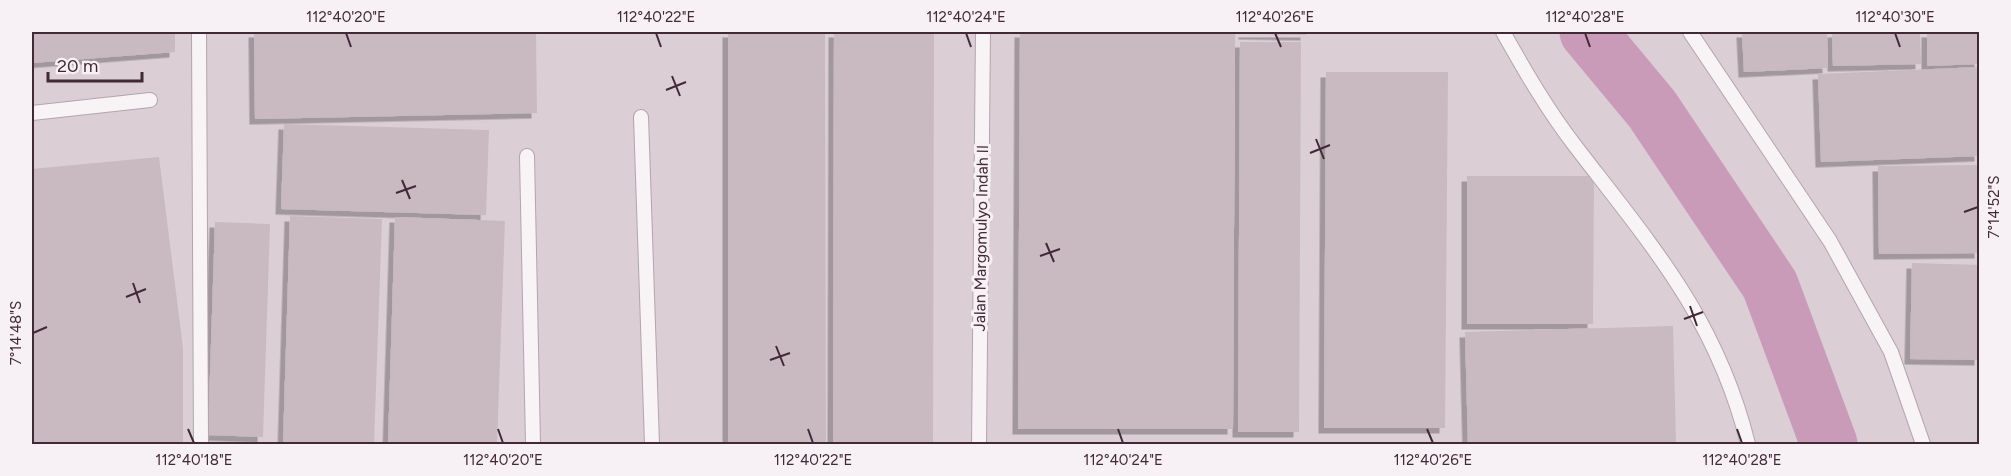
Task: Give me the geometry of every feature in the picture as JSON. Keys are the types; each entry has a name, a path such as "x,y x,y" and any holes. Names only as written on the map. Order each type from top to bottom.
{"lane":[{"path":"200,32 201,444"},
{"name":"Jalan Margomulyo Indah II","path":"980,444 983,32"},
{"path":"1503,32 1529,77 1575,146 1628,212 1679,284 1705,328 1739,406 1748,444"},
{"path":"1690,32 1830,241 1890,352 1923,444"},
{"path":"32,113 150,100"},
{"path":"641,117 652,444"},
{"path":"526,156 533,444"}],"shaded area":[{"path":"32,32 1979,32 1979,444 32,444"}],"building":[{"path":"32,32 175,32 175,52 32,63"},
{"path":"254,32 536,32 537,113 255,119"},
{"path":"728,32 825,32 826,444 728,444"},
{"path":"834,32 934,32 933,444 833,444"},
{"path":"1020,32 1235,32 1233,429 1018,429"},
{"path":"1244,32 1306,32 1306,35 1244,34"},
{"path":"1742,32 1827,32 1828,68 1744,72"},
{"path":"1832,32 1920,32 1921,64 1833,66"},
{"path":"1927,32 1980,32 1980,64 1927,66"},
{"path":"1240,42 1301,42 1299,432 1238,432"},
{"path":"1980,67 1980,156 1821,162 1818,74"},
{"path":"1326,72 1448,72 1445,428 1324,428"},
{"path":"284,124 489,130 486,215 281,209"},
{"path":"159,157 183,348 183,444 32,444 32,169"},
{"path":"1980,165 1980,253 1879,254 1878,166"},
{"path":"1467,176 1594,176 1593,324 1467,324"},
{"path":"290,216 382,219 374,444 283,444"},
{"path":"395,217 505,221 497,444 388,444"},
{"path":"215,222 270,224 263,437 208,435"},
{"path":"1912,263 1980,265 1980,360 1910,359"},
{"path":"1673,326 1676,444 1468,444 1465,332"}],"waterway":[{"path":"1588,32 1652,109 1770,285 1829,444"}]}
